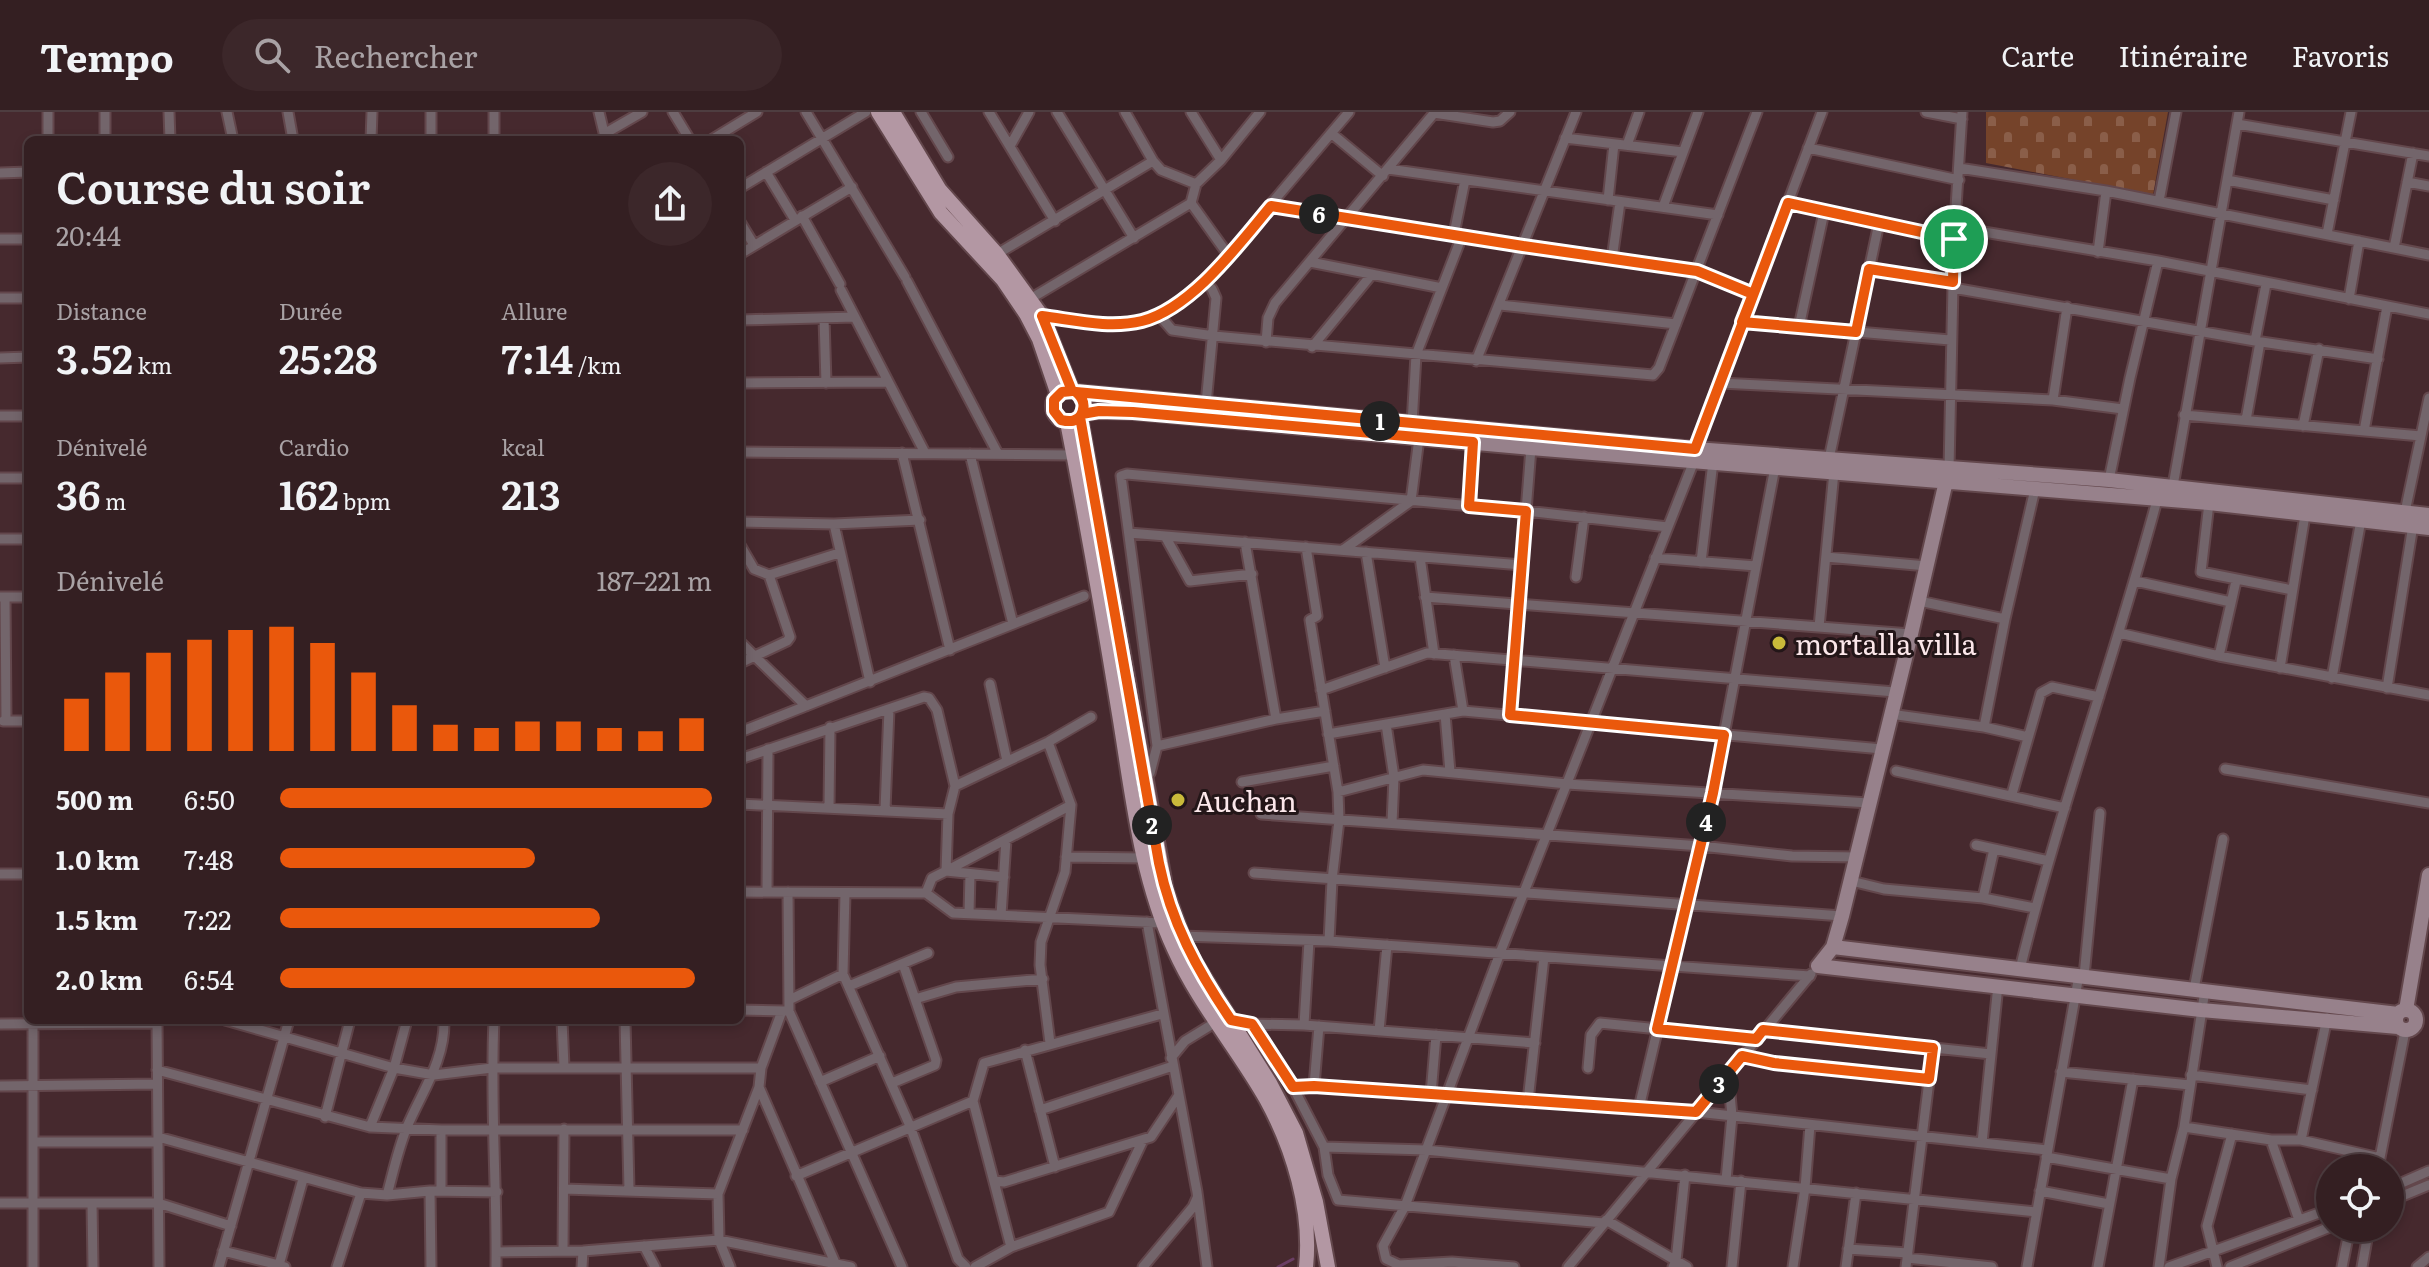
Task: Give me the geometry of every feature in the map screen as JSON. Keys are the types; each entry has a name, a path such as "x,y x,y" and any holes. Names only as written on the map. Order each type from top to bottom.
{"main road":[{"path":"878,112 941,213 1003,280 1026,314 1047,358 1069,393 1084,402 1076,417 1073,455 1092,543 1144,858 1174,950 1270,1083 1296,1133 1314,1191 1328,1267"},
{"path":"893,112 940,190 997,254 1042,316 1069,393"},
{"path":"1069,393 1054,400 1054,411 1061,420 1076,417"},
{"path":"1076,417 1163,879 1181,936 1265,1097 1291,1157 1309,1242 1306,1267"}],"street":[{"path":"48,112 48,136"},
{"path":"105,112 105,136"},
{"path":"169,112 170,136"},
{"path":"227,112 232,136"},
{"path":"288,112 292,136"},
{"path":"371,136 372,112"},
{"path":"431,112 431,136"},
{"path":"494,112 494,136"},
{"path":"599,112 605,136"},
{"path":"606,136 642,112"},
{"path":"673,112 688,136"},
{"path":"735,112 741,122"},
{"path":"718,136 757,112"},
{"path":"806,112 906,279 998,454"},
{"path":"744,186 866,112"},
{"path":"921,112 948,157"},
{"path":"989,112 1055,221"},
{"path":"1010,146 1029,112"},
{"path":"1057,112 1134,238"},
{"path":"1125,112 1161,170 1196,184"},
{"path":"1191,112 1221,160"},
{"path":"1042,316 1117,324 1159,315 1205,282 1349,112"},
{"path":"1266,342 1268,318 1275,303 1435,112 1493,122 1500,121 1510,112"},
{"path":"1476,361 1576,112"},
{"path":"1627,145 1639,112"},
{"path":"1663,207 1698,112"},
{"path":"1159,315 1172,330 1214,336 1653,375 1697,271 1757,112"},
{"path":"1510,1267 1399,1265 1386,1259 1383,1246 1405,1206 1523,893 1668,527 1822,112"},
{"path":"1568,1267 1833,947 1947,475 1954,227 1962,116 1926,112"},
{"path":"2159,201 2176,112"},
{"path":"2173,486 2239,112"},
{"path":"2327,234 2351,112"},
{"path":"1030,299 1191,203 1196,184 1221,160 1259,113"},
{"path":"2237,124 2429,156"},
{"path":"1331,133 1385,173 1465,180 1718,215"},
{"path":"1565,138 1683,152"},
{"path":"1608,200 1614,144"},
{"path":"1808,148 1959,180"},
{"path":"2394,248 2413,153"},
{"path":"997,254 1153,161"},
{"path":"1959,168 2106,191 2429,255"},
{"path":"0,173 24,172"},
{"path":"766,172 799,218 841,287 925,453"},
{"path":"1412,424 1416,355 1442,288 1458,235 1465,180"},
{"path":"2227,180 2334,200"},
{"path":"2407,182 2429,186"},
{"path":"744,251 852,187"},
{"path":"2098,252 2106,191"},
{"path":"1612,259 1620,202"},
{"path":"1191,203 1229,256"},
{"path":"1788,203 1954,239"},
{"path":"1271,206 1697,271 1753,294"},
{"path":"1799,327 1824,212"},
{"path":"1819,627 1832,466 1844,389 1879,223"},
{"path":"1954,227 2158,261 2429,314"},
{"path":"744,229 754,245"},
{"path":"0,239 24,239"},
{"path":"2349,299 2359,241"},
{"path":"2109,480 2158,261"},
{"path":"1310,262 1442,288"},
{"path":"1869,269 2199,332 2378,359"},
{"path":"1312,347 1372,274"},
{"path":"1205,282 1216,298 1206,404"},
{"path":"2246,420 2266,284"},
{"path":"0,298 24,298"},
{"path":"1500,305 1676,324"},
{"path":"2364,431 2387,306"},
{"path":"2053,400 2067,307"},
{"path":"744,320 855,317"},
{"path":"824,318 826,383"},
{"path":"1742,322 1950,340"},
{"path":"2303,426 2319,349"},
{"path":"0,358 24,357"},
{"path":"744,383 888,382"},
{"path":"1720,383 2053,400 2123,409"},
{"path":"1069,393 1412,424 1695,455 1947,475 2109,480 2429,515"},
{"path":"2405,512 2429,398"},
{"path":"1076,417 1099,411 1133,412 1531,448 1695,455 1713,462 1775,467 1832,466"},
{"path":"2184,415 2421,436"},
{"path":"0,416 24,416"},
{"path":"1343,550 1411,501 1419,438"},
{"path":"1469,506 1473,442"},
{"path":"1510,715 1531,448"},
{"path":"744,452 1073,455"},
{"path":"902,453 950,650"},
{"path":"970,454 1013,624"},
{"path":"1701,562 1713,462"},
{"path":"1639,1108 1713,793 1775,467"},
{"path":"1143,775 1150,773 1157,746 1121,476 1127,474 1526,511 1668,527"},
{"path":"1947,475 2035,489 2209,503 2429,528"},
{"path":"0,478 24,478"},
{"path":"1984,727 2035,489"},
{"path":"2020,969 2035,908 2157,500"},
{"path":"2209,503 2201,572 2292,590"},
{"path":"2280,668 2305,515"},
{"path":"1576,577 1584,517"},
{"path":"744,522 834,524 920,520"},
{"path":"2332,678 2361,520"},
{"path":"834,524 870,682"},
{"path":"2387,688 2413,525"},
{"path":"1129,533 1522,565"},
{"path":"1165,536 1190,581 1252,574"},
{"path":"0,539 24,539"},
{"path":"1245,542 1276,719"},
{"path":"1306,547 1317,616 1310,620 1338,792 1339,820 1329,941"},
{"path":"744,552 754,569 769,575 839,553"},
{"path":"1366,552 1385,668"},
{"path":"1420,557 1434,654"},
{"path":"1826,557 1927,566"},
{"path":"1655,558 1756,566"},
{"path":"744,661 790,637 769,575"},
{"path":"2135,581 2231,602"},
{"path":"2219,656 2236,581"},
{"path":"744,730 1084,596"},
{"path":"24,597 2,597 3,721 24,721"},
{"path":"1425,597 1911,634"},
{"path":"1919,601 2005,619"},
{"path":"2119,633 2219,656 2429,695"},
{"path":"744,646 806,706"},
{"path":"1321,690 1427,653 1895,692"},
{"path":"1454,655 1463,711"},
{"path":"990,684 1007,761"},
{"path":"2012,794 2041,693 2047,688 2099,697"},
{"path":"744,758 924,697 933,702 955,786 948,814 946,871"},
{"path":"885,810 889,709"},
{"path":"1157,746 1325,711"},
{"path":"1328,734 1463,711 1882,749"},
{"path":"1445,714 1450,772"},
{"path":"1890,714 1984,727 2028,737"},
{"path":"955,786 1048,742 1091,717"},
{"path":"1386,724 1394,777 1392,823"},
{"path":"829,808 830,727"},
{"path":"1048,742 1071,805 1065,872 1041,942 1050,1043"},
{"path":"767,892 768,749"},
{"path":"1242,782 1334,766"},
{"path":"2225,769 2429,803"},
{"path":"1338,792 1423,770 1567,784 1869,803"},
{"path":"1896,771 2065,808"},
{"path":"744,804 948,814"},
{"path":"926,893 932,878 1071,805"},
{"path":"2027,1267 2075,994 2082,976 2100,813"},
{"path":"1261,814 1701,846 1792,856 1857,857"},
{"path":"2159,1267 2171,1179 2184,1127 2201,1010 2200,990 2223,839"},
{"path":"1001,915 1006,840"},
{"path":"1976,845 2049,861"},
{"path":"1983,898 1994,849"},
{"path":"1066,857 1144,858"},
{"path":"946,871 1004,877"},
{"path":"1254,873 1842,916"},
{"path":"0,874 24,874"},
{"path":"969,913 970,874"},
{"path":"2381,1154 2405,1020 2423,947 2429,875"},
{"path":"1851,881 1884,889 1983,898 2035,908"},
{"path":"744,892 926,893 953,913 1163,923"},
{"path":"730,1267 719,1240 718,1194 759,1087 761,1068 789,1000 788,892"},
{"path":"845,893 843,974 910,1126 958,1259 966,1267"},
{"path":"1147,922 1207,1267"},
{"path":"1181,936 1329,941 1672,967 1814,971 1998,985 2201,1010 2327,1021 2405,1020 2429,1014"},
{"path":"1304,1025 1309,941"},
{"path":"1379,1031 1387,945"},
{"path":"1833,947 2329,1003 2405,1020 2429,1030"},
{"path":"849,986 928,953"},
{"path":"1528,1101 1544,957"},
{"path":"892,1083 935,1065 934,1053 903,964"},
{"path":"789,1000 843,974"},
{"path":"915,999 956,987 1043,979"},
{"path":"1982,1143 1998,985"},
{"path":"2301,1140 2329,1003"},
{"path":"744,1010 785,1011"},
{"path":"785,1011 902,1267"},
{"path":"1011,1247 973,1101 984,1063 1162,1014"},
{"path":"1040,1110 1172,1062 1185,1041 1224,1021 1535,1043"},
{"path":"0,1024 24,1023"},
{"path":"1588,1068 1591,1035 1600,1023 1756,1039"},
{"path":"33,1024 33,1267"},
{"path":"157,1024 159,1267"},
{"path":"239,1024 394,1068 434,1075 492,1068 761,1068"},
{"path":"219,1267 288,1024"},
{"path":"325,1117 349,1024"},
{"path":"370,1127 394,1068 406,1024"},
{"path":"387,1195 406,1128 434,1075 442,1048 444,1024"},
{"path":"494,1024 492,1130 497,1192 496,1267"},
{"path":"562,1024 564,1067"},
{"path":"625,1024 629,1190"},
{"path":"1252,1024 1293,1087 1324,1147 1328,1175 1338,1200 1605,1222 1675,1264 1687,1267"},
{"path":"1314,1086 1319,1026"},
{"path":"1763,1030 1991,1054"},
{"path":"1431,1094 1436,1035"},
{"path":"1907,1259 1933,1048"},
{"path":"1025,1050 1055,1167"},
{"path":"820,1082 880,1056"},
{"path":"1742,1056 1774,1063 1929,1079"},
{"path":"157,1070 370,1127 441,1130 743,1130"},
{"path":"2061,1072 2312,1090"},
{"path":"1726,1180 1732,1116 1728,1073"},
{"path":"2098,1267 2133,1079"},
{"path":"0,1086 157,1084"},
{"path":"759,1087 836,1265"},
{"path":"1293,1087 1696,1112 1982,1143 2171,1179"},
{"path":"994,1181 1004,1182 1143,1140 1157,1132 1179,1095"},
{"path":"796,1176 973,1101"},
{"path":"1793,1267 1805,1188 1810,1125"},
{"path":"2184,1127 2271,1140 2301,1140 2348,1154"},
{"path":"563,1251 564,1129"},
{"path":"441,1130 441,1191"},
{"path":"2217,1267 2207,1226 2232,1134"},
{"path":"33,1142 158,1140 361,1193 497,1192"},
{"path":"975,1267 1011,1247 1109,1212 1143,1140"},
{"path":"2271,1140 2299,1220"},
{"path":"1324,1147 1426,1150 2036,1212"},
{"path":"2404,1182 2429,1171"},
{"path":"1675,1264 1685,1175"},
{"path":"223,1251 282,1266 303,1179"},
{"path":"1732,1267 1741,1181"},
{"path":"2404,1195 2429,1185"},
{"path":"564,1189 718,1194"},
{"path":"430,1191 431,1267"},
{"path":"2040,1191 2109,1204"},
{"path":"337,1267 361,1193"},
{"path":"1846,1267 1856,1193"},
{"path":"1143,1267 1197,1198"},
{"path":"0,1203 158,1203 231,1226"},
{"path":"92,1203 93,1267"},
{"path":"2169,1267 2316,1214"},
{"path":"2230,1267 2316,1233"},
{"path":"496,1252 583,1251 719,1240 851,1267"},
{"path":"2342,1267 2347,1242"},
{"path":"2362,1267 2366,1242"},
{"path":"644,1246 655,1267"},
{"path":"1848,1249 1907,1259 1992,1267"},
{"path":"582,1267 583,1251"},
{"path":"2417,1267 2429,1257"}],"green space":[{"path":"1986,112 2168,112 2153,195 1986,163"}],"waterway":[{"path":"1278,1267 1293,1259"}],"place":[{"name":"mortalla villa","path":"1779,643"},
{"name":"Auchan","path":"1178,800"}],"route":[{"path":"1954,239 1788,203 1742,322 1695,449 1076,392 1084,402 1080,417 1159,863 1174,918 1187,950 1231,1020 1252,1024 1293,1087 1696,1112 1742,1056 1774,1063 1929,1079 1933,1048 1763,1030 1756,1039 1657,1029 1724,735 1510,715 1526,511 1469,506 1473,442 1133,412 1096,411 1082,414 1080,417 1076,420 1067,422 1057,416 1053,405 1062,392 1072,391 1042,316 1117,324 1159,315 1205,282 1271,206 1697,271 1753,294 1742,322 1856,332 1869,269 1953,282 1954,239"}]}
